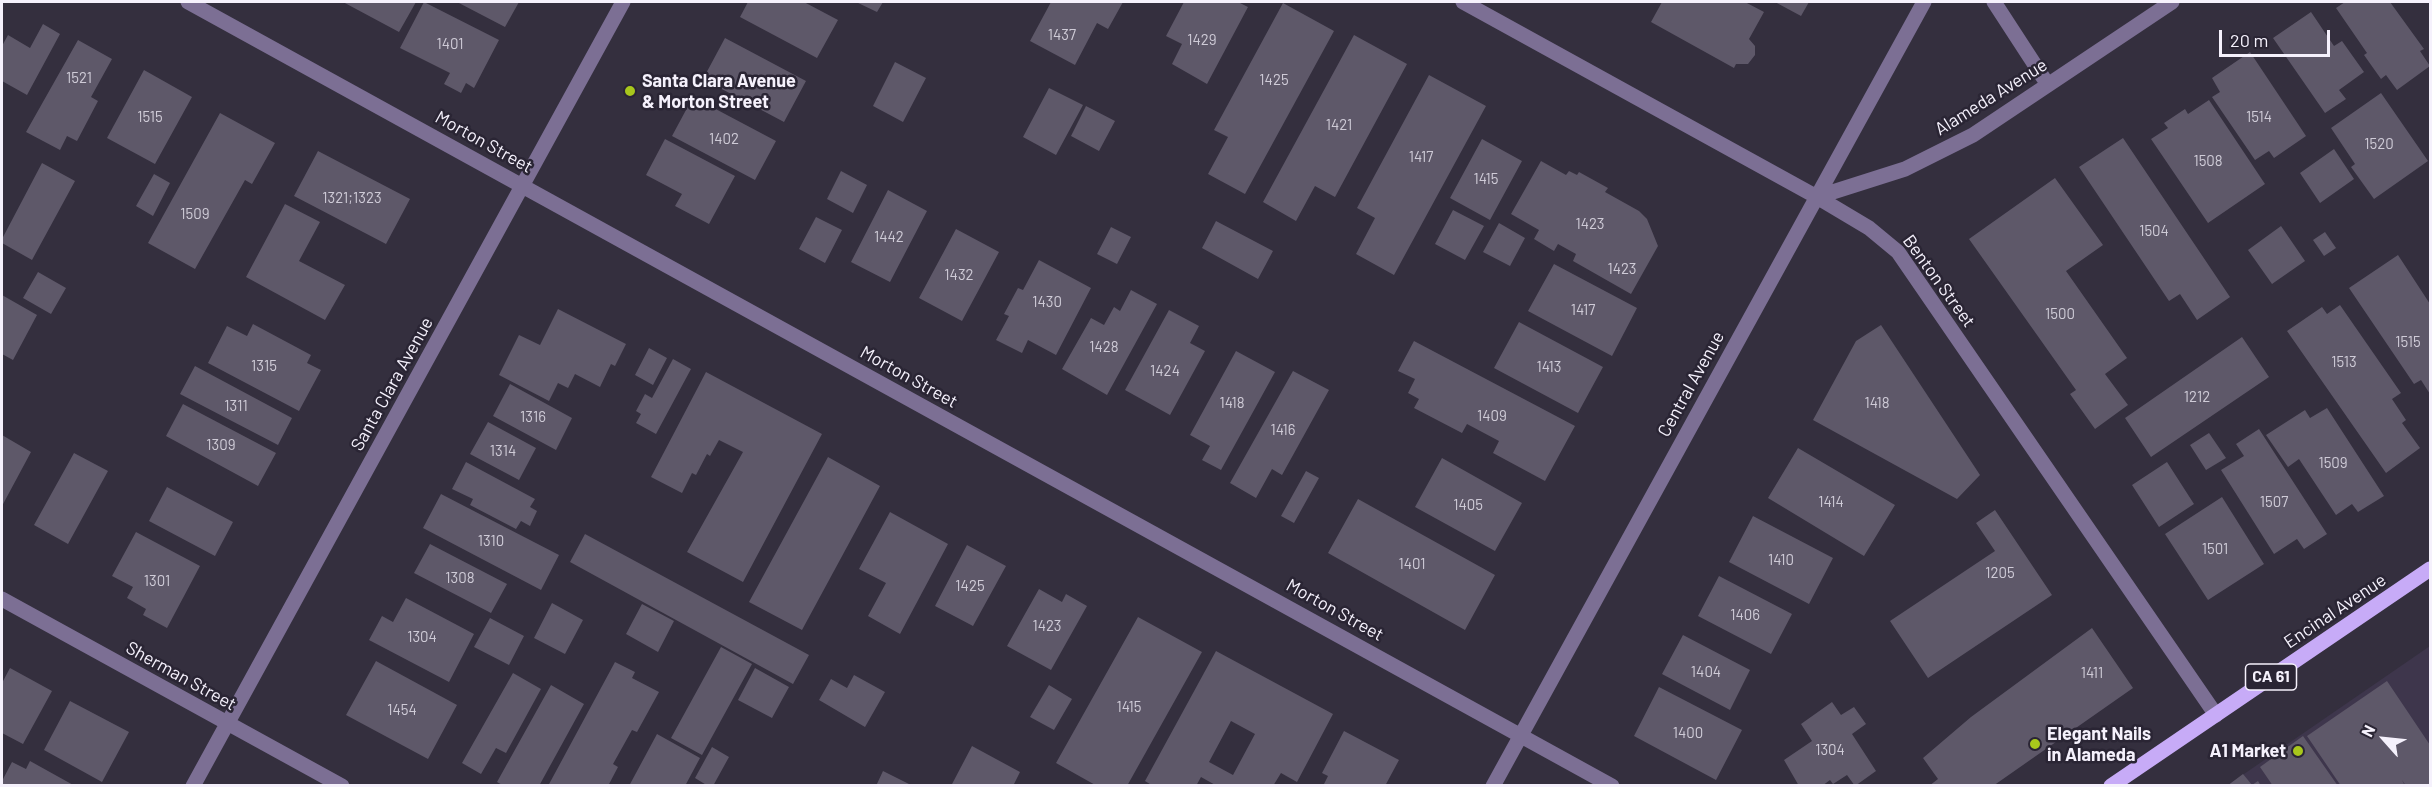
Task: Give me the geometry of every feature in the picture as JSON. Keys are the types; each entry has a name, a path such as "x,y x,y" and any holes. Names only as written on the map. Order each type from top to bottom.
{"main road":[{"name":"Encinal Avenue","path":"2111,786 2430,569"}],"street":[{"name":"Morton Street","path":"188,2 1612,786"},
{"name":"Santa Clara Avenue","path":"194,786 524,187 623,2"},
{"name":"Benton Street","path":"1463,2 1817,197 1869,228 1898,252 2216,715"},
{"name":"Central Avenue","path":"1493,786 1924,2"},
{"path":"1994,2 2048,85"},
{"name":"Alameda Avenue","path":"1817,197 1905,169 1980,130 2172,2"},
{"name":"Sherman Street","path":"2,599 342,786"}],"shaded area":[{"path":"2430,646 2430,785 2228,785"}],"building":[{"path":"343,2 416,2 399,32"},
{"path":"424,2 499,40 474,88 466,83 461,93 444,84 450,73 400,48"},
{"path":"457,2 519,2 505,27"},
{"path":"748,2 804,2 838,20 817,58 740,17"},
{"path":"856,2 883,2 877,12"},
{"path":"1051,2 1123,2 1108,29 1097,23 1075,65 1030,41"},
{"path":"1184,2 1238,2 1248,7 1207,84 1172,64 1182,44 1166,36"},
{"path":"1662,2 1745,2 1764,12 1749,39 1755,46 1755,55 1748,64 1736,64 1734,68 1651,22"},
{"path":"1775,2 1809,2 1801,16"},
{"path":"2345,2 2390,2 2424,49 2420,51 2430,66 2397,90 2386,75 2381,79 2364,55 2367,53 2336,8"},
{"path":"1283,3 1334,31 1245,194 1208,174 1228,137 1214,130"},
{"path":"2311,12 2334,46 2342,41 2364,72 2339,90 2346,99 2325,113 2273,38"},
{"path":"43,24 60,34 27,95 2,81 2,46 8,35 30,48"},
{"path":"1354,35 1407,64 1335,197 1315,186 1296,221 1263,202"},
{"path":"725,38 806,81 784,122 703,79"},
{"path":"78,40 112,59 91,97 98,101 77,141 67,136 60,150 26,132"},
{"path":"2250,52 2306,136 2274,158 2269,151 2255,160 2212,97 2220,92 2212,78"},
{"path":"895,62 926,78 903,122 873,106"},
{"path":"144,70 192,97 155,164 107,138"},
{"path":"1429,75 1486,106 1394,275 1356,254 1375,218 1357,208"},
{"path":"1049,88 1083,105 1056,155 1023,137"},
{"path":"2381,93 2428,161 2374,199 2351,167 2355,164 2331,128"},
{"path":"693,97 776,141 755,180 672,136"},
{"path":"2209,100 2265,184 2208,223 2151,139 2168,128 2164,123 2185,109 2188,114"},
{"path":"1086,106 1115,121 1099,151 1071,136"},
{"path":"220,113 275,143 252,184 245,180 195,269 148,243"},
{"path":"2123,138 2230,297 2197,320 2180,294 2169,301 2079,167"},
{"path":"665,139 735,176 709,224 675,206 682,194 646,175"},
{"path":"1482,139 1522,161 1490,220 1450,198"},
{"path":"2334,149 2354,179 2320,203 2300,173"},
{"path":"318,151 410,199 386,244 294,196"},
{"path":"1541,161 1566,175 1569,171 1577,175 1579,172 1608,188 1605,192 1639,211 1647,219 1658,246 1631,294 1573,261 1576,254 1558,244 1554,251 1534,239 1539,230 1511,214"},
{"path":"42,163 75,181 32,260 2,243 2,239"},
{"path":"841,171 867,185 853,213 827,199"},
{"path":"154,174 170,183 153,216 136,206"},
{"path":"2055,178 2103,245 2066,271 2127,358 2105,374 2128,405 2095,429 2070,394 2076,390 1969,239"},
{"path":"888,190 927,211 890,282 851,262"},
{"path":"285,204 320,222 299,261 345,285 325,320 246,277"},
{"path":"1453,210 1484,226 1465,260 1435,244"},
{"path":"816,217 842,230 825,263 799,249"},
{"path":"1216,221 1273,251 1258,279 1202,248"},
{"path":"1499,223 1525,238 1510,266 1483,252"},
{"path":"2281,226 2305,261 2272,284 2248,250"},
{"path":"1111,227 1131,237 1117,264 1097,254"},
{"path":"956,229 999,252 962,321 919,298"},
{"path":"2325,232 2336,248 2324,256 2313,240"},
{"path":"2398,255 2430,304 2430,394 2421,380 2414,384 2349,288"},
{"path":"1039,260 1091,288 1056,355 1028,340 1022,353 996,340 1009,316 1004,314 1018,288 1023,290"},
{"path":"1554,264 1637,308 1612,356 1528,311"},
{"path":"38,272 66,288 51,314 23,298"},
{"path":"1131,290 1157,304 1107,395 1062,369 1091,318 1104,325 1114,307 1120,311"},
{"path":"2,295 37,315 13,360 2,354"},
{"path":"2340,305 2401,393 2392,399 2406,420 2402,423 2420,448 2386,473 2287,331 2322,307 2327,314"},
{"path":"558,309 626,344 615,366 611,364 600,387 575,374 568,388 558,383 549,401 499,375 519,335 540,345"},
{"path":"1169,310 1199,326 1190,343 1205,351 1170,415 1125,390"},
{"path":"1519,322 1603,367 1578,413 1494,368"},
{"path":"253,324 311,355 307,363 321,370 299,411 208,363 227,326 247,336"},
{"path":"1881,325 1980,475 1957,499 1813,420 1856,341"},
{"path":"2242,337 2269,377 2151,457 2125,418"},
{"path":"1414,341 1575,426 1545,481 1493,453 1499,441 1467,424 1462,433 1414,408 1419,399 1408,393 1415,379 1398,371"},
{"path":"649,348 667,358 653,385 635,375"},
{"path":"1236,351 1275,372 1221,470 1202,460 1210,446 1190,435"},
{"path":"673,359 691,369 656,434 636,423 641,414 636,411 645,394 652,398"},
{"path":"195,366 292,418 278,445 180,394"},
{"path":"1293,371 1329,390 1282,475 1272,469 1256,498 1230,483"},
{"path":"706,372 822,434 743,582 687,552 743,452 719,440 710,456 707,454 696,475 692,473 682,493 651,477"},
{"path":"510,384 572,418 556,450 493,416"},
{"path":"183,404 276,453 258,486 166,436"},
{"path":"2327,408 2384,496 2358,512 2352,504 2336,515 2299,459 2288,467 2266,435 2305,410 2310,418"},
{"path":"488,422 536,448 519,480 470,454"},
{"path":"2259,429 2327,534 2304,549 2297,539 2274,554 2221,470 2244,456 2236,444"},
{"path":"2209,433 2226,458 2206,470 2190,445"},
{"path":"2,435 31,452 2,506"},
{"path":"1798,448 1895,505 1864,556 1768,498"},
{"path":"74,453 108,471 68,544 34,525"},
{"path":"828,457 880,486 802,630 749,602"},
{"path":"1442,458 1522,503 1495,551 1415,507"},
{"path":"466,462 535,499 530,507 537,511 530,526 521,521 516,529 470,505 473,499 452,489"},
{"path":"2167,462 2194,504 2159,527 2132,485"},
{"path":"1306,471 1319,478 1294,523 1281,516"},
{"path":"167,487 233,522 215,556 149,521"},
{"path":"441,494 559,555 541,590 423,528"},
{"path":"2222,497 2264,564 2208,600 2165,534"},
{"path":"1358,499 1495,575 1465,630 1328,553"},
{"path":"1995,510 2052,595 1928,678 1890,621 1995,551 1976,523"},
{"path":"890,512 948,544 900,634 868,616 886,583 859,569"},
{"path":"1753,516 1833,558 1809,604 1729,562"},
{"path":"136,532 200,566 167,628 143,615 146,609 127,598 133,587 112,576"},
{"path":"585,534 809,655 793,684 570,562"},
{"path":"430,544 507,584 491,613 414,573"},
{"path":"967,545 1006,566 973,626 935,606"},
{"path":"1719,576 1792,614 1771,654 1698,616"},
{"path":"1039,589 1062,602 1066,594 1087,606 1051,670 1007,646"},
{"path":"406,598 474,634 449,682 369,640 382,616 393,622"},
{"path":"552,603 583,620 565,654 534,638"},
{"path":"642,604 674,621 658,652 626,634"},
{"path":"1138,617 1202,652 1127,786 1097,786 1056,763"},
{"path":"490,618 524,636 509,665 474,647"},
{"path":"2092,628 2133,688 1993,786 1929,786 1938,779 1923,758 1971,717"},
{"path":"1683,635 1750,670 1730,710 1662,674"},
{"path":"721,647 752,664 702,755 671,738"},
{"path":"1216,651 1333,714 1297,782 1281,773 1273,786 1217,786 1201,777 1196,786 1153,786 1145,781","holes":["1231,721 1255,734 1233,775 1209,762"]},
{"path":"376,661 457,705 428,759 346,715"},
{"path":"615,662 635,672 632,678 659,692 637,732 632,730 613,764 618,767 608,786 548,786"},
{"path":"10,668 52,691 23,744 2,733 2,683"},
{"path":"755,668 789,687 772,718 738,700"},
{"path":"513,673 541,689 506,753 496,748 481,774 462,763"},
{"path":"854,675 885,692 865,727 819,700 831,679 847,688"},
{"path":"2387,681 2430,745 2430,786 2406,786 2402,780 2405,786 2341,786 2307,736"},
{"path":"551,685 584,704 539,786 504,786 497,782"},
{"path":"1049,685 1072,699 1054,730 1030,717"},
{"path":"1659,687 1742,730 1716,780 1634,736"},
{"path":"70,701 129,732 102,782 44,750"},
{"path":"1832,702 1841,715 1854,707 1866,724 1852,734 1876,771 1855,786 1847,775 1833,784 1830,780 1822,786 1799,786 1784,760 1812,741 1801,724"},
{"path":"1344,731 1399,760 1385,786 1323,786 1328,776 1322,773"},
{"path":"657,734 700,758 685,786 629,786"},
{"name":"A1 Market","path":"2303,736 2338,786 2273,786 2260,767"},
{"path":"972,746 1020,772 1013,786 951,786"},
{"path":"712,747 729,757 713,786 708,786 695,778"},
{"path":"30,761 75,786 2,786 2,781 12,762 26,769"},
{"path":"883,771 913,786 876,786"},
{"path":"2243,774 2252,785 2258,781 2261,786 2227,786"}],"place":[{"name":"Santa Clara Avenue & Morton Street","path":"630,91"},
{"name":"Elegant Nails in Alameda","path":"2035,744"},
{"name":"A1 Market","path":"2298,751"}]}
